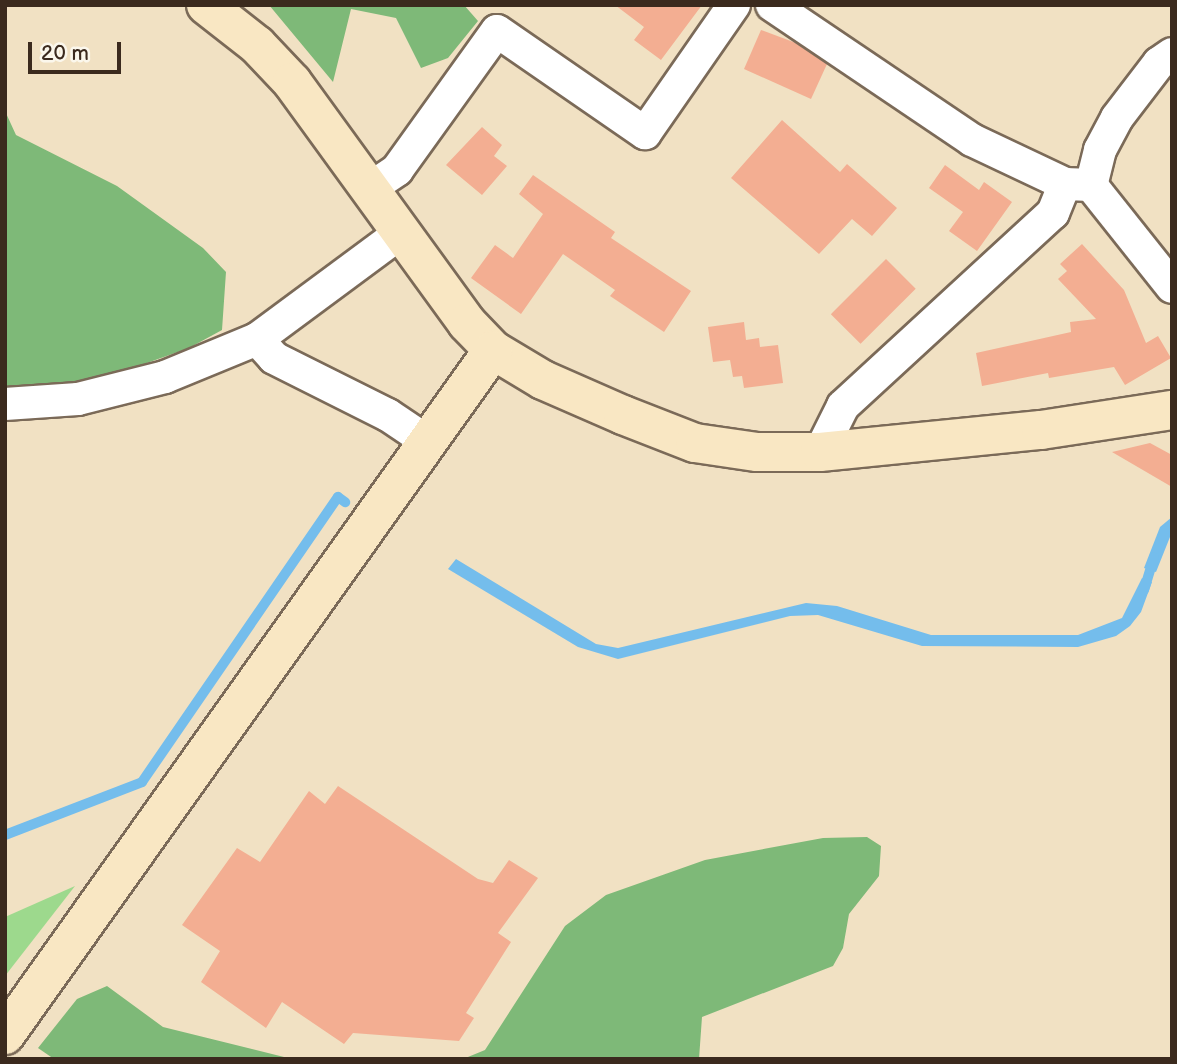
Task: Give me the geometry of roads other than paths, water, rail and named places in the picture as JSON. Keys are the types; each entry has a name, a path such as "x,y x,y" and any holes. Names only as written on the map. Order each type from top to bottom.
{"street":[{"path":"206,5 257,45 292,82 400,233 493,350 544,380 695,443 757,452 820,452 1041,430 1172,410"},
{"path":"369,189 397,170 497,30 645,133 734,5"},
{"path":"772,5 972,140 1078,185 1172,287"},
{"path":"820,452 843,406 1053,213 1078,185 1117,118 1159,63 1172,54"},
{"path":"5,404 78,399 165,377 257,340 400,233"},
{"path":"257,340 274,358 388,415 428,442"},
{"path":"5,1035 493,350"}],"water":[{"path":"1172,517 1172,532 1156,572 1144,568 1160,527"},
{"path":"456,559 596,644 618,648 806,603 837,606 931,635 1078,635 1122,618 1142,578 1152,582 1141,612 1130,626 1116,636 1078,647 922,646 818,615 790,616 618,659 578,647 448,569"}],"waterway":[{"path":"5,835 142,782 338,497 345,502"},
{"path":"1144,590 1154,558"}]}
